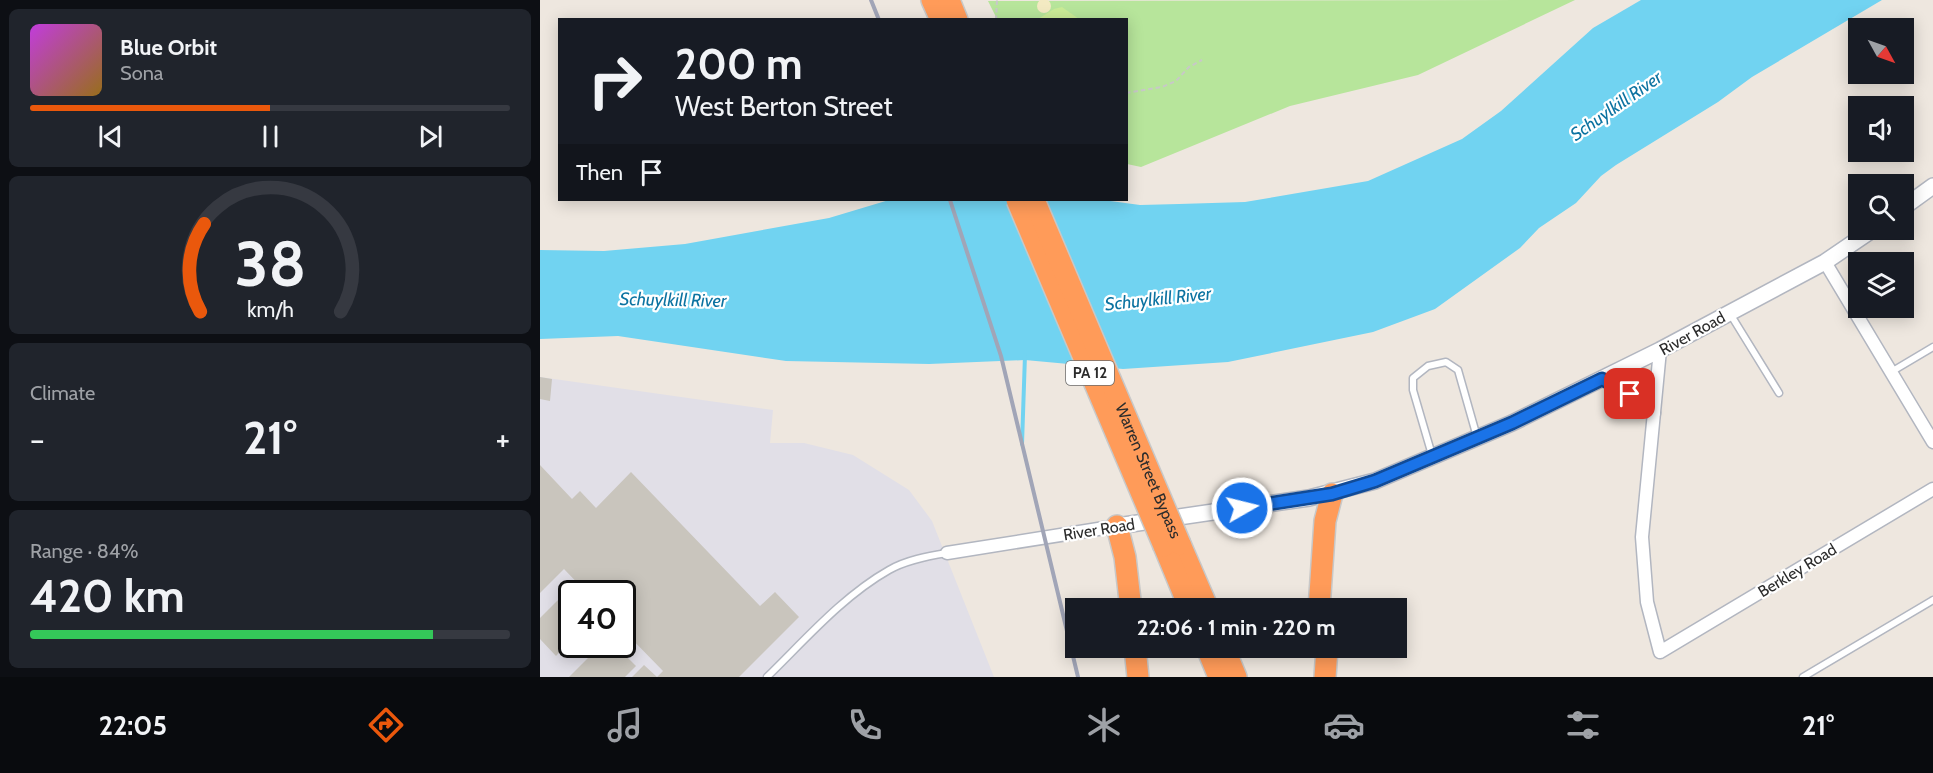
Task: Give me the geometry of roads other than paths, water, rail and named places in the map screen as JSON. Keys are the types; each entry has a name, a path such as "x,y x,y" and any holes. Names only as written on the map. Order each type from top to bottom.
{"highway":[{"path":"932,0 939,18"},
{"path":"949,0 956,18"},
{"name":"Warren Street Bypass","path":"1017,201 1172,545 1202,598"},
{"name":"Warren Street Bypass","path":"1034,201 1172,545 1188,598"},
{"path":"1320,598 1325,521 1332,494"},
{"path":"1331,598 1336,522 1332,494"},
{"path":"1117,526 1116,558 1120,598"},
{"path":"1117,526 1125,557 1130,598"},
{"path":"1126,658 1128,677"},
{"path":"1136,658 1138,677"},
{"path":"1213,658 1222,675"},
{"path":"1222,675 1223,658"},
{"path":"1315,677 1316,658"},
{"path":"1325,677 1326,658"}],"street":[{"path":"1914,200 1933,186"},
{"name":"River Road","path":"947,553 1332,494 1375,481 1477,438 1602,379 1825,262 1857,240"},
{"path":"1825,262 1933,442"},
{"path":"1654,414 1660,350"},
{"path":"1602,379 1630,394 1654,414"},
{"name":"Berkley Road","path":"1654,414 1642,537 1647,602 1660,652 1933,489"}],"lane":[{"path":"1729,312 1779,393"},
{"path":"1891,372 1933,348"},
{"path":"1433,457 1413,390 1413,378 1428,366 1446,362 1458,370 1477,438"},
{"path":"767,677 857,591 891,569 922,557 947,553"},
{"path":"1803,677 1933,600"}],"water":[{"name":"Schuylkill River","path":"1641,0 1882,0 1848,18 1848,20 1752,77 1718,102 1616,165 1601,176 1576,203 1539,228 1520,248 1435,309 1373,332 1228,362 1123,369 1025,360 929,364 786,361 618,336 540,339 540,250 604,251 685,244 829,218 886,201 1110,201 1140,205 1245,202 1368,181 1462,139 1501,111 1593,28"}],"waterway":[{"path":"1022,444 1025,355"}],"railway":[{"path":"871,0 878,18"},
{"path":"950,201 1001,356 1078,677"}]}
